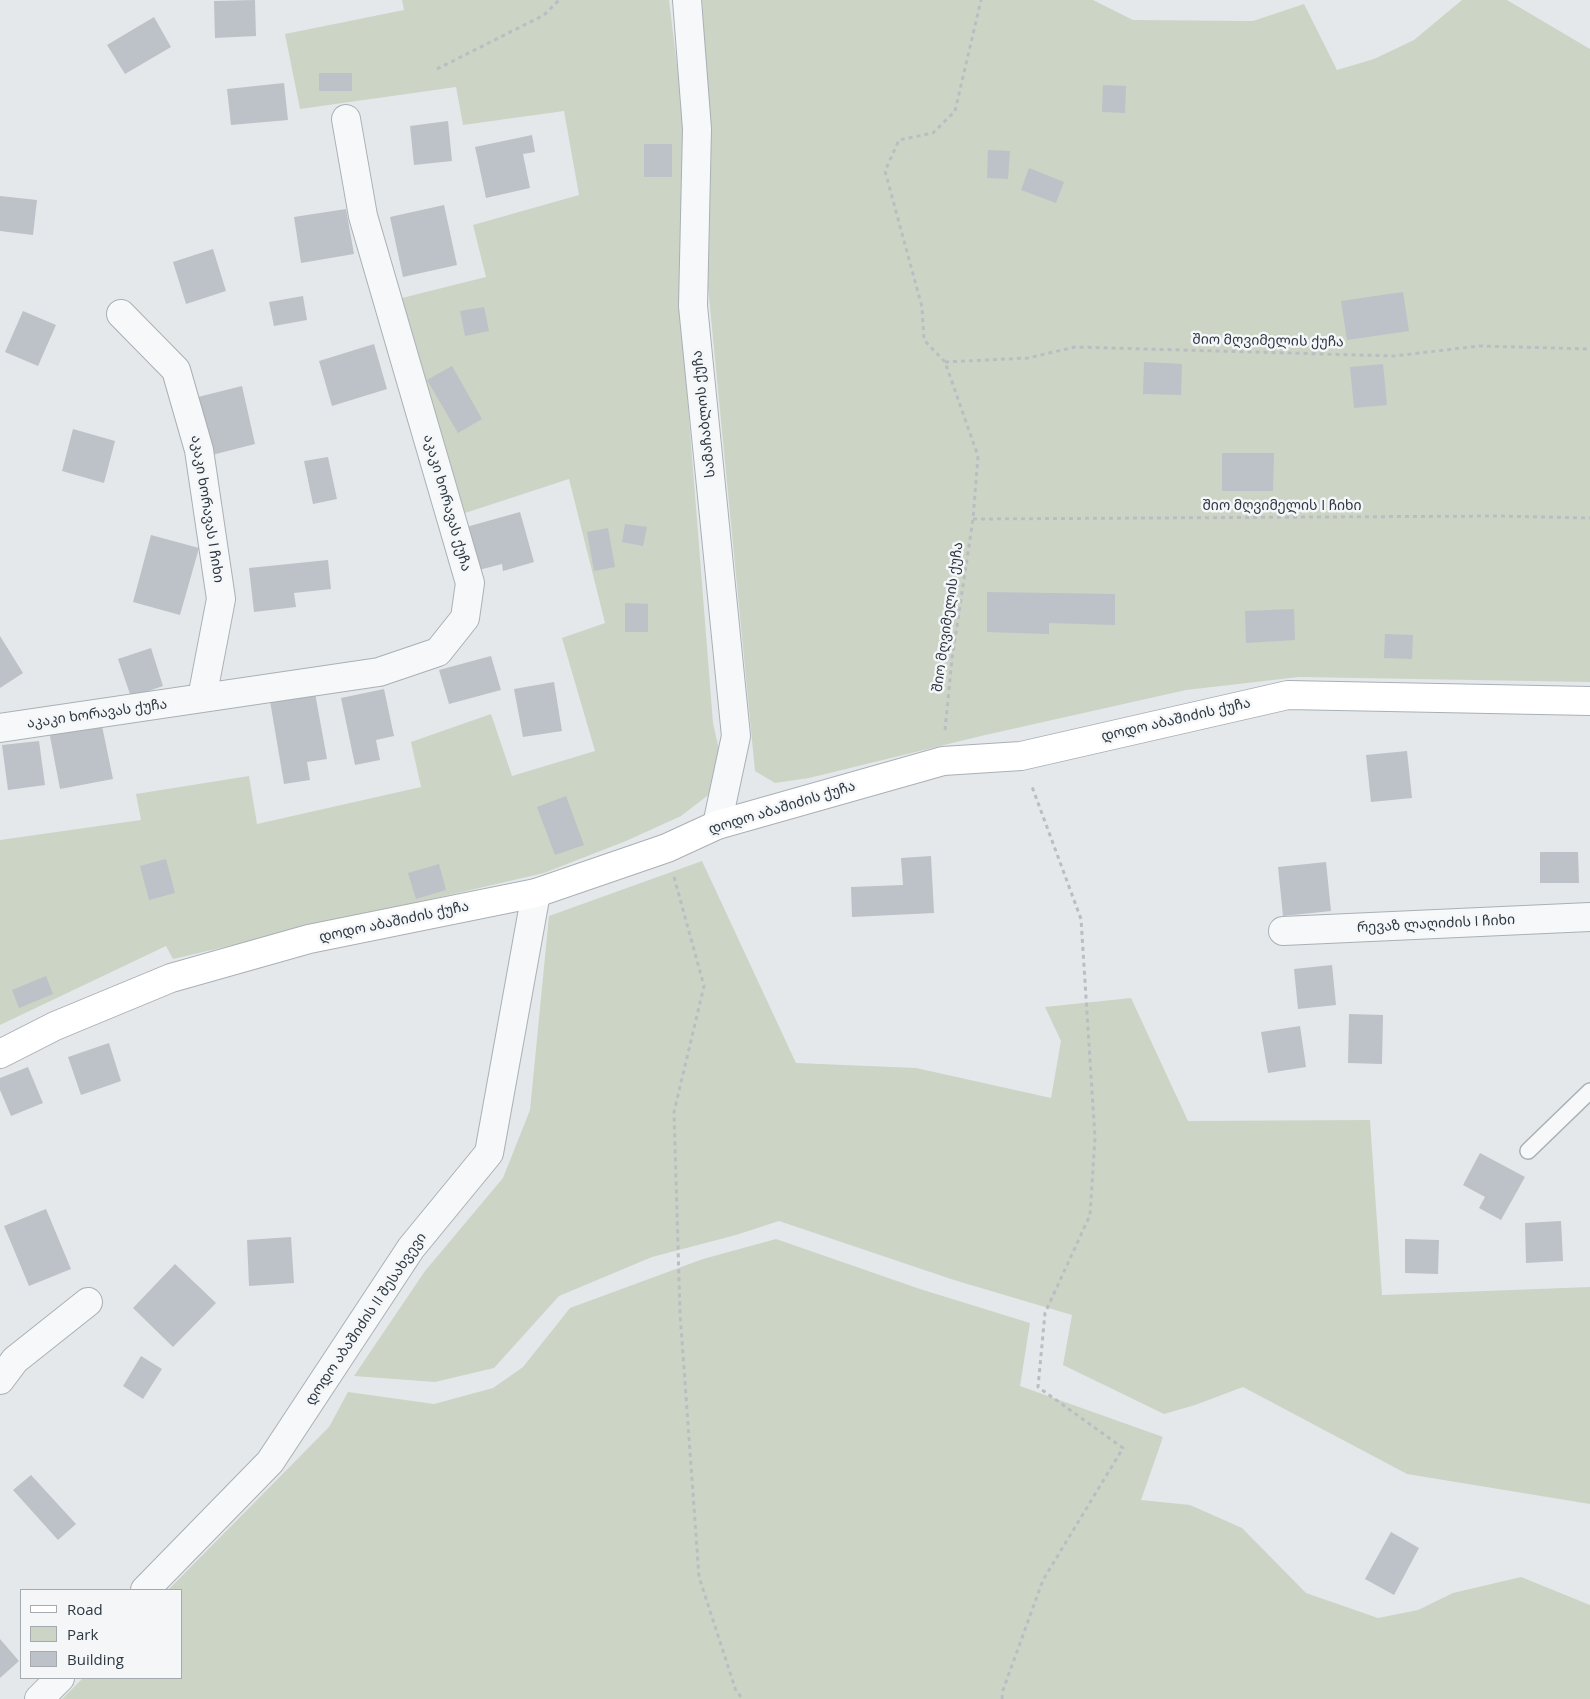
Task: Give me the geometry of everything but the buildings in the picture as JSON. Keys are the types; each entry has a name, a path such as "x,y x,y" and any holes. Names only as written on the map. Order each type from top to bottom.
{"street":[{"name":"სამაჩაბლოს ქუჩა","path":"687,0 696,130 694,306 736,736 717,825"},
{"name":"აკაკი ხორავას ქუჩა","path":"0,728 380,672 438,652 465,618 470,583 363,216 346,119"},
{"name":"აკაკი ხორავას I ჩიხი","path":"121,314 176,370 199,450 221,599 202,698"},
{"name":"დოდო აბაშიძის ქუჩა","path":"0,1054 55,1026 170,978 309,939 536,893 667,848 717,825 942,761 1020,756 1288,695 1590,702"},
{"name":"დოდო აბაშიძის II შესახვევი","path":"146,1589 270,1462 411,1248 489,1153 536,893"},
{"name":"რევაზ ლაღიძის I ჩიხი","path":"1283,931 1590,917"},
{"path":"0,1380 15,1360 88,1302"},
{"path":"39,1699 59,1679"}],"lane":[{"path":"1528,1151 1590,1091"}],"path":[{"path":"437,69 544,15 559,0"},
{"name":"შიო მღვიმელის ქუჩა","path":"942,761 952,659 973,519 978,456 945,362 924,340 922,307 885,171 899,140 933,132 956,111 981,0"},
{"name":"შიო მღვიმელის ქუჩა","path":"945,362 1028,358 1075,348 1394,356 1479,346 1590,349"},
{"name":"შიო მღვიმელის I ჩიხი","path":"973,519 1497,516 1590,518"},
{"path":"1002,1699 1003,1690 1043,1580 1124,1448 1038,1387 1045,1313 1090,1215 1095,1138 1080,919 1020,756"},
{"path":"667,848 704,986 674,1112 680,1313 699,1577 736,1691 743,1699"}],"green space":[{"path":"402,0 669,0 684,122 681,317 713,723 720,755 711,793 681,816 626,841 544,873 173,959 166,946 0,1025 0,840 141,820 136,794 249,776 257,824 421,787 411,742 491,714 512,776 595,751 562,638 605,623 569,479 465,513 402,298 486,277 473,225 579,195 564,111 463,125 456,87 300,109 285,34 404,10"},
{"path":"702,0 1093,0 1133,20 1253,21 1304,4 1337,70 1374,59 1414,40 1462,0 1507,0 1590,49 1590,682 1299,677 1186,690 981,736 809,778 775,783 755,771 708,287 711,158"},
{"path":"702,861 796,1063 916,1068 1051,1098 1061,1041 1045,1007 1131,998 1188,1121 1370,1120 1382,1295 1590,1287 1590,1504 1407,1474 1243,1387 1195,1405 1164,1414 1063,1365 1072,1315 954,1280 779,1221 736,1235 652,1257 559,1296 494,1368 435,1382 354,1376 425,1271 503,1178 530,1110 549,916"},
{"path":"776,1239 920,1289 1030,1323 1020,1386 1163,1437 1141,1500 1190,1505 1242,1528 1306,1593 1378,1618 1418,1610 1453,1593 1521,1577 1590,1605 1590,1699 62,1699 82,1679 182,1679 182,1589 169,1589 329,1427 348,1392 434,1404 493,1388 523,1367 570,1308 703,1259"}]}
